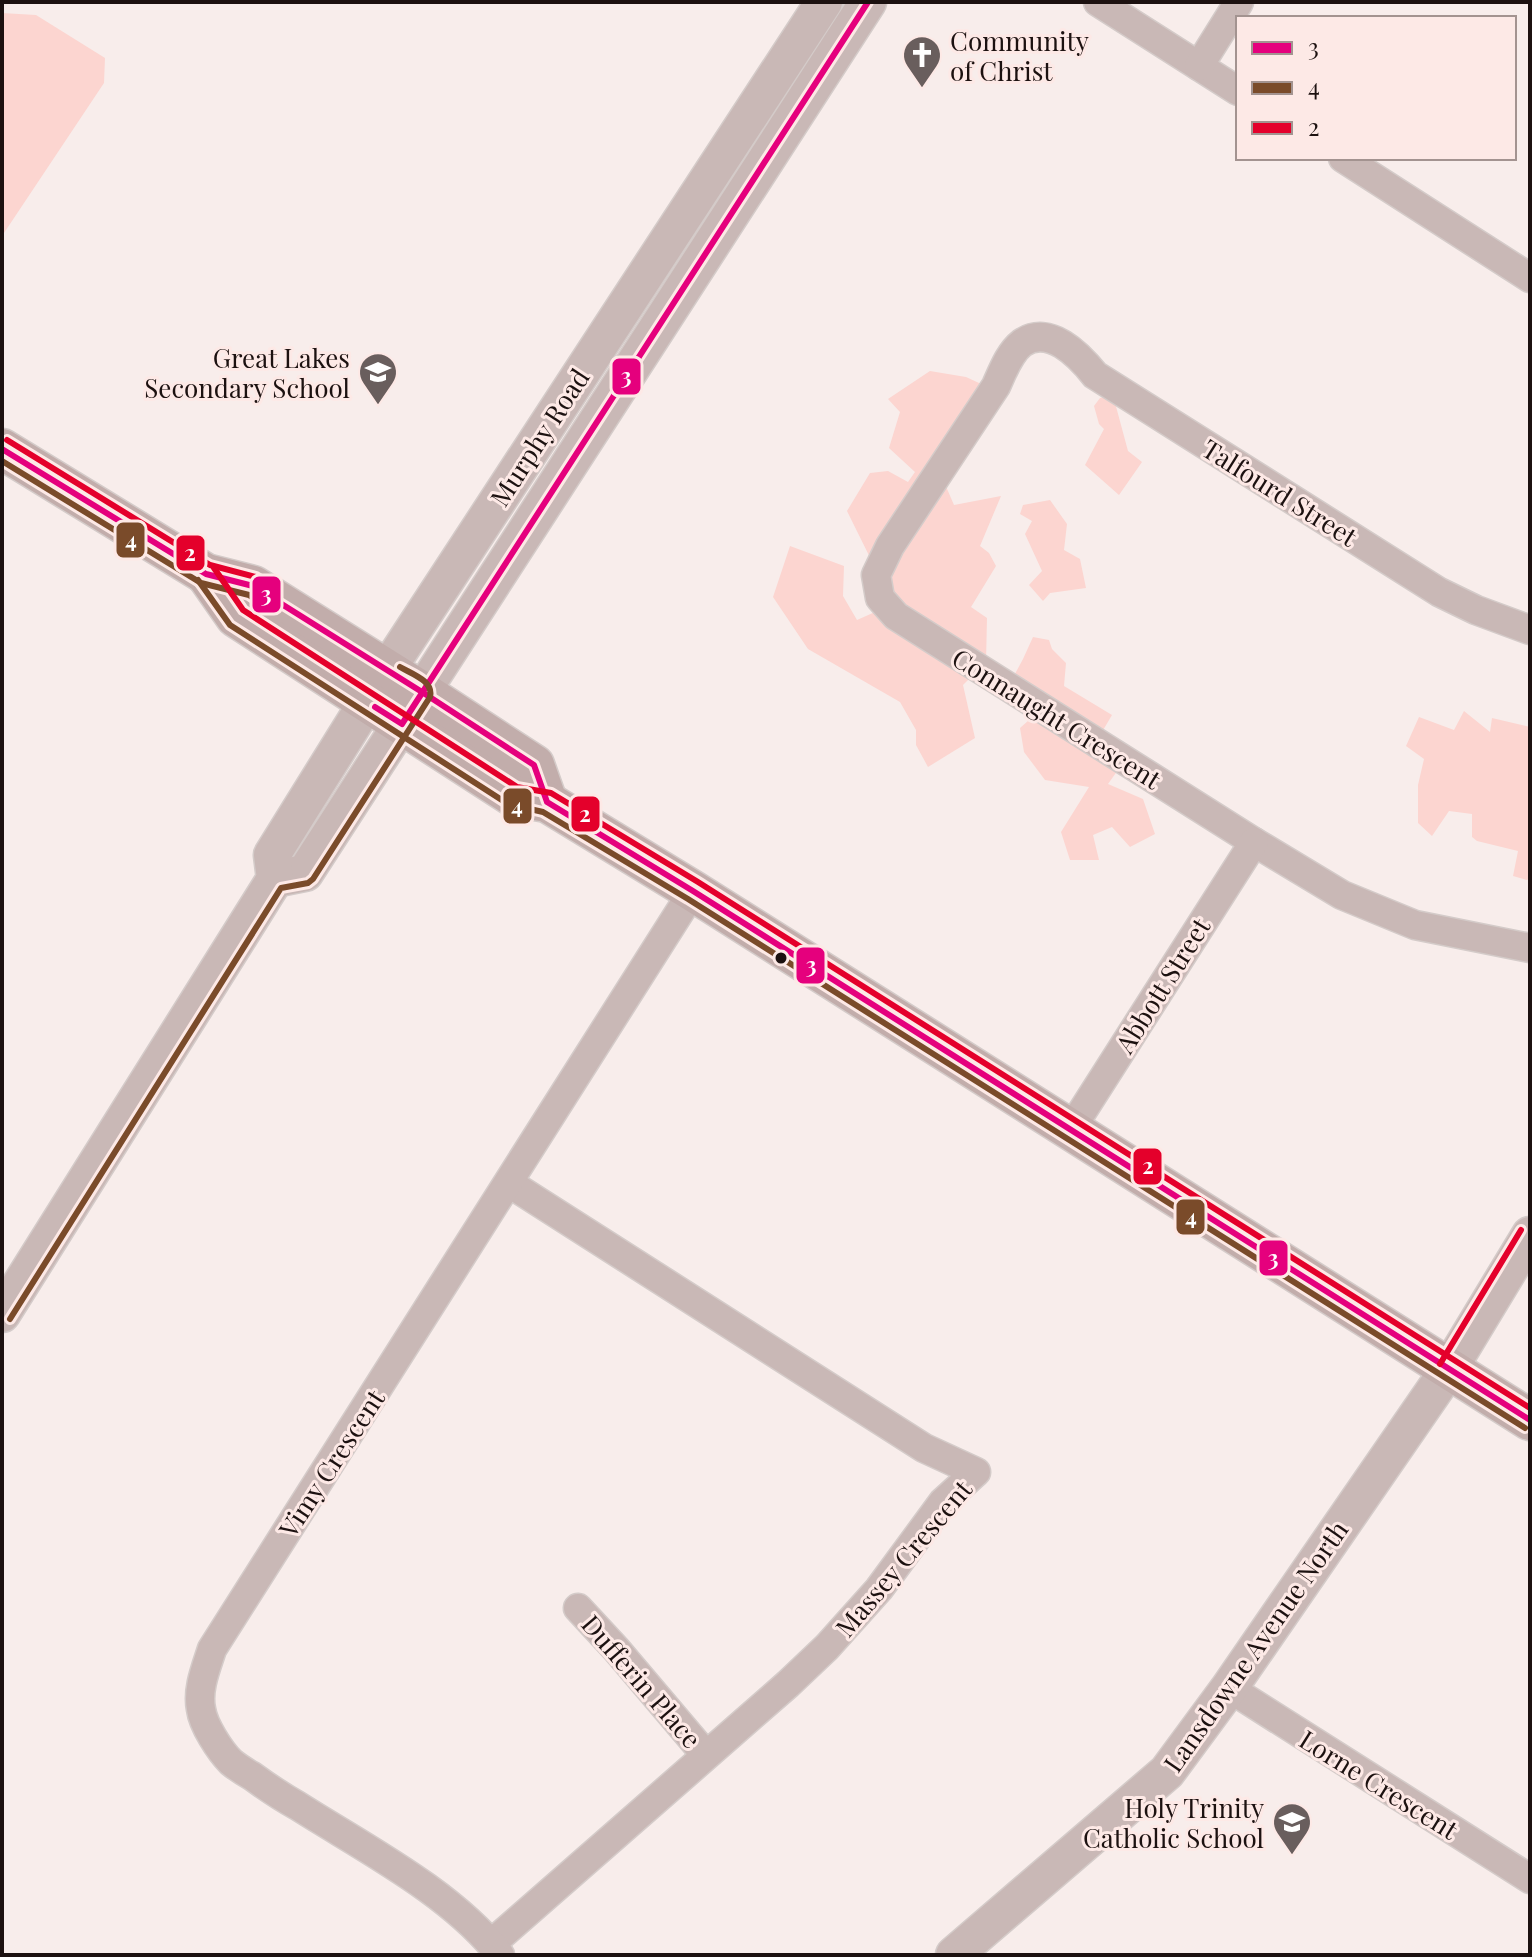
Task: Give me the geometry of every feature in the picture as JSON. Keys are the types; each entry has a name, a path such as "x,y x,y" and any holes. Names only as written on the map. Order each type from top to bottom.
{"main road":[{"path":"2,449 206,574 236,617 376,686 412,708 534,765 547,802 1530,1420"}],"street":[{"name":"Murphy Road","path":"2,1314 275,879 272,855 376,686 824,2"},
{"name":"Murphy Road","path":"275,879 305,873 868,2"},
{"path":"1098,2 1236,90"},
{"path":"1199,66 1239,2"},
{"path":"1346,160 1530,278"},
{"name":"Talfourd Street","path":"1041,337 1065,345 1082,358 1095,375 1439,592 1530,630"},
{"name":"Connaught Crescent","path":"1041,337 1022,343 1009,358 996,386 890,546 876,575 880,598 896,616 1342,895 1415,925 1530,948"},
{"name":"Abbott Street","path":"1071,1129 1254,842"},
{"name":"Vimy Crescent","path":"496,1949 452,1907 417,1882 231,1762 211,1735 201,1709 202,1680 212,1649 693,891"},
{"name":"Massey Crescent","path":"496,1949 705,1754 827,1647 879,1589 943,1502 976,1472 924,1448 509,1183"},
{"name":"Lansdowne Avenue North","path":"954,1955 1167,1772 1229,1688 1449,1369 1530,1235"},
{"name":"Dufferin Place","path":"578,1608 705,1754"},
{"name":"Lorne Crescent","path":"1229,1688 1530,1879"}],"shaded area":[{"path":"2,13 36,15 105,58 104,83 2,236"},
{"path":"930,371 966,377 990,388 935,461 954,505 1001,496 980,546 989,553 996,566 971,607 987,618 986,662 963,685 975,738 928,767 916,745 916,730 900,702 808,649 773,597 790,546 844,566 843,596 857,620 893,604 847,511 870,473 888,471 908,482 915,472 889,448 900,412 888,399"},
{"path":"1108,396 1114,399 1128,451 1142,462 1119,495 1085,465 1104,429 1099,424 1094,406 1100,398"},
{"path":"1050,500 1067,524 1064,550 1080,559 1086,588 1050,593 1043,601 1029,585 1042,571 1025,534 1032,521 1020,514 1023,505"},
{"path":"1033,637 1049,640 1052,649 1066,663 1064,686 1112,715 1102,732 1128,756 1108,784 1143,799 1155,834 1130,847 1112,827 1093,835 1099,860 1070,860 1061,832 1089,787 1045,780 1024,752 1020,728 1029,720 1018,707 1010,683"},
{"path":"1464,711 1490,732 1492,718 1530,727 1530,878 1527,880 1513,876 1518,851 1472,837 1472,814 1449,811 1432,836 1418,823 1418,785 1424,759 1406,746 1419,717 1454,730"}],"transit line":[{"name":"3","path":"375,707 402,724 868,2"},
{"name":"2","path":"7,440 210,565 256,577 277,590"},
{"name":"3","path":"2,449 206,574 253,586 422,692 534,765 547,802 1530,1420"},
{"name":"4","path":"2,461 201,583 249,595 265,606"},
{"name":"2","path":"214,568 243,610 517,787 551,793 698,882 1530,1408"},
{"name":"4","path":"198,580 230,625 508,804 543,812 688,899 1525,1428"},
{"name":"4","path":"10,1319 281,888 308,883 313,879 430,697 425,682 400,667"},
{"name":"2","path":"1440,1364 1521,1230"}],"place":[{"name":"Community of Christ","path":"922,89"},
{"name":"Great Lakes Secondary School","path":"378,406"},
{"name":"Holy Trinity Catholic School","path":"1292,1856"}]}
